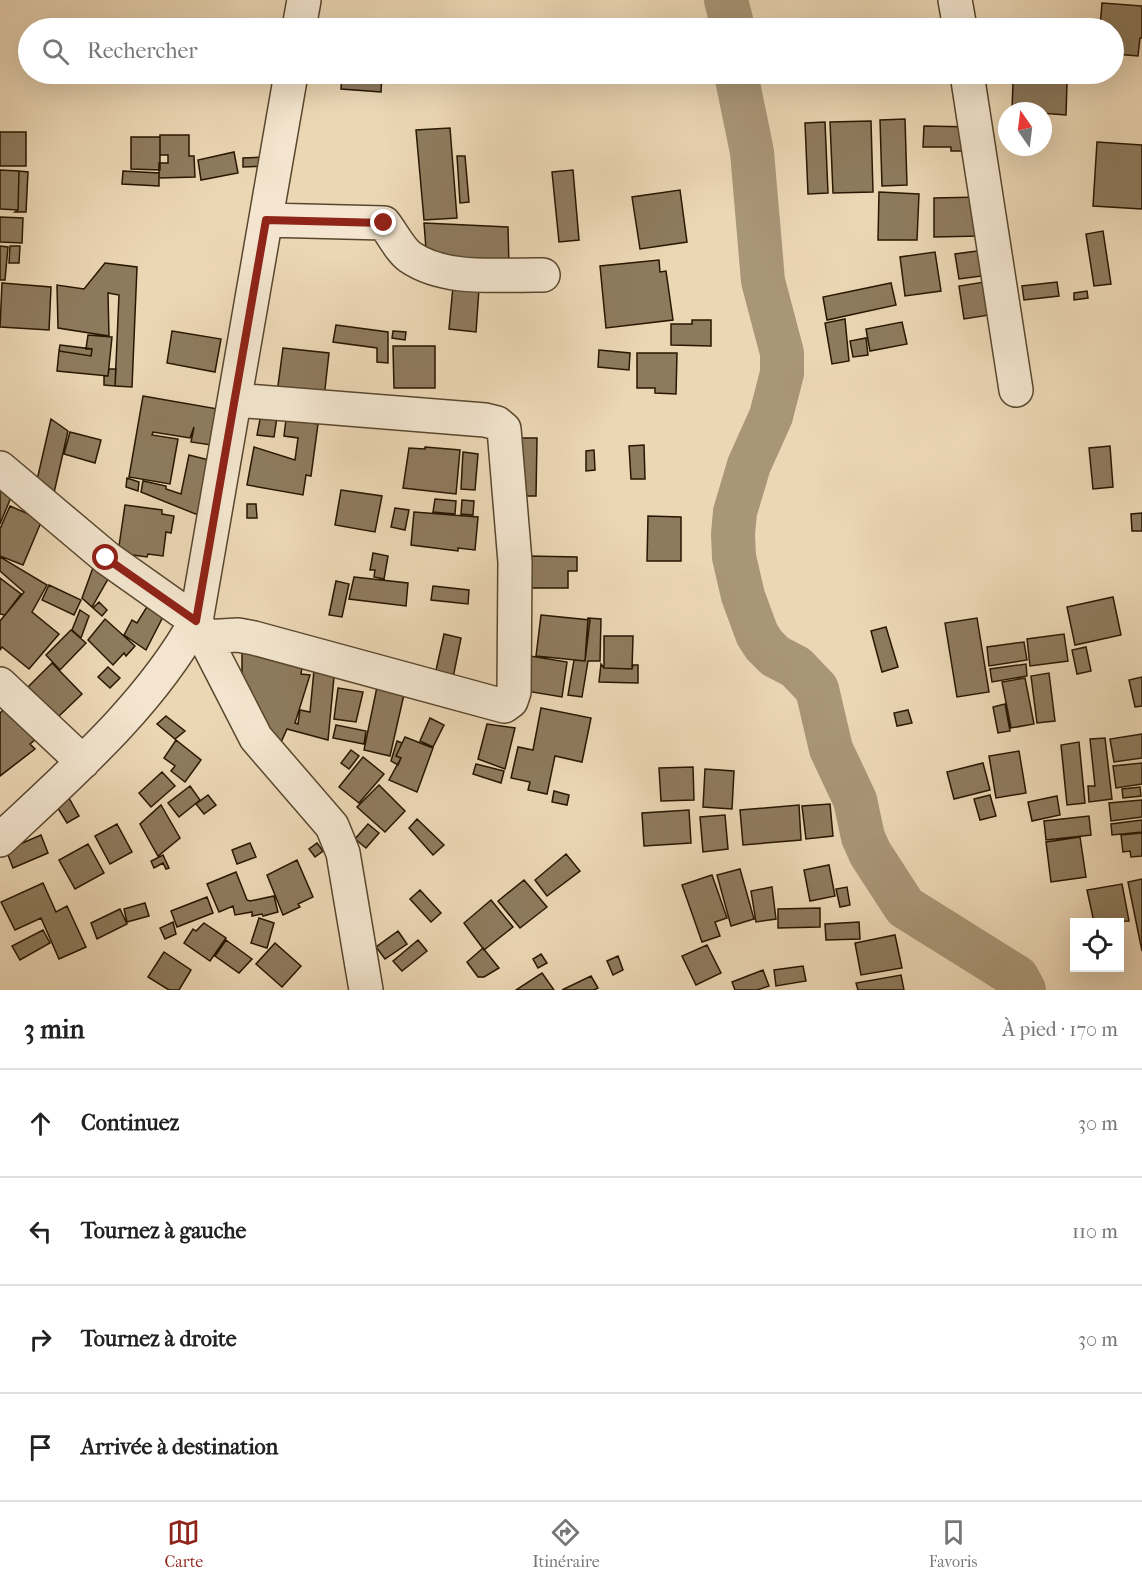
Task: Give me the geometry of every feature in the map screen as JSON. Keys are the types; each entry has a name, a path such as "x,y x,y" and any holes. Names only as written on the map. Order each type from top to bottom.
{"street":[{"path":"301,18 304,0"},
{"path":"955,0 958,18"},
{"path":"0,840 83,762 140,698 184,643 200,629 235,400 289,84"},
{"path":"969,84 1016,390"},
{"path":"266,220 384,223 408,256 434,269 465,274 543,275"},
{"path":"200,629 254,638 504,706 511,701 514,692 515,562 504,429 497,423 485,420 235,400"},
{"path":"0,468 106,558 200,629 256,738 332,826 343,853 366,990"},
{"path":"0,684 83,762"}],"building":[{"path":"1102,3 1142,6 1142,38 1140,38 1138,56 1124,55 1124,18 1101,18"},
{"path":"341,84 381,84 381,92 341,89"},
{"path":"1013,84 1067,84 1066,115 1052,114 1052,102 1012,102"},
{"path":"905,119 907,185 882,186 880,120"},
{"path":"871,121 873,192 833,193 830,122"},
{"path":"825,122 828,193 808,194 805,123"},
{"path":"924,126 973,127 972,151 951,151 951,147 923,147"},
{"path":"450,128 457,218 424,220 416,130"},
{"path":"0,132 26,132 26,166 0,166"},
{"path":"160,135 189,135 189,156 194,156 195,177 159,178 159,163 168,163 168,155 160,155"},
{"path":"131,137 160,137 160,170 131,169"},
{"path":"1097,142 1142,145 1142,209 1093,206"},
{"path":"234,152 238,173 201,180 198,160"},
{"path":"457,156 465,156 469,202 460,203"},
{"path":"265,157 266,166 243,167 243,158"},
{"path":"0,170 19,171 18,210 0,209"},
{"path":"573,170 579,240 559,242 552,172"},
{"path":"19,171 28,172 26,212 15,212 18,210"},
{"path":"123,171 159,173 159,186 122,184"},
{"path":"680,190 687,242 640,249 632,197"},
{"path":"879,192 919,194 917,240 878,240"},
{"path":"981,197 981,236 934,237 934,198"},
{"path":"0,217 23,218 22,243 0,242"},
{"path":"424,223 508,227 509,266 427,262"},
{"path":"1103,231 1111,284 1094,286 1086,234"},
{"path":"0,246 8,247 5,280 0,280"},
{"path":"10,246 20,246 19,263 9,263"},
{"path":"992,249 996,274 959,279 955,254"},
{"path":"935,252 941,291 905,296 900,257"},
{"path":"659,260 660,272 666,271 673,320 606,328 600,266"},
{"path":"105,263 137,267 132,387 115,386 119,295 108,293 109,336 58,328 57,285 84,289"},
{"path":"997,280 1002,313 964,319 959,286"},
{"path":"1057,282 1059,296 1024,300 1022,286"},
{"path":"2,283 51,287 49,330 0,327"},
{"path":"891,283 896,305 827,320 823,297"},
{"path":"453,286 479,289 476,332 449,329"},
{"path":"1087,291 1088,298 1074,300 1074,293"},
{"path":"845,319 849,361 832,364 825,323"},
{"path":"692,320 711,320 711,346 671,345 671,324 692,324"},
{"path":"902,322 907,344 870,351 866,329"},
{"path":"336,325 388,332 388,363 377,362 377,348 333,342"},
{"path":"172,331 221,339 215,372 167,363"},
{"path":"393,331 406,332 405,340 392,338"},
{"path":"88,335 112,337 108,376 57,371 59,351 91,356 92,349 86,349"},
{"path":"866,338 868,355 853,357 850,341"},
{"path":"60,345 92,349 91,356 59,351"},
{"path":"393,346 435,346 435,388 394,388"},
{"path":"283,348 329,353 324,398 277,393"},
{"path":"599,350 630,353 629,370 598,367"},
{"path":"637,353 677,353 676,394 655,393 655,388 637,388"},
{"path":"109,369 116,369 115,386 104,385 104,376 108,376"},
{"path":"143,396 218,409 211,445 191,442 194,427 190,438 153,432 152,435 178,439 170,484 129,477"},
{"path":"261,414 277,417 274,437 257,435"},
{"path":"51,419 68,431 54,493 37,480"},
{"path":"286,419 318,424 311,476 306,475 303,495 247,485 254,447 295,460 298,438 284,436"},
{"path":"70,432 101,440 95,463 64,454"},
{"path":"521,438 537,438 536,496 521,496"},
{"path":"644,445 645,479 631,479 629,446"},
{"path":"1110,446 1113,487 1093,489 1089,448"},
{"path":"425,447 460,450 456,494 403,488 409,448 425,449"},
{"path":"594,450 595,470 586,471 586,451"},
{"path":"463,452 478,454 475,490 461,489"},
{"path":"189,455 209,460 198,515 141,492 143,481 166,486 166,489 181,494"},
{"path":"127,478 139,482 138,491 126,487"},
{"path":"0,484 12,495 0,524"},
{"path":"341,490 382,496 375,532 335,525"},
{"path":"435,499 456,501 455,514 433,512"},
{"path":"462,500 474,501 473,515 461,514"},
{"path":"247,504 256,504 257,518 247,518"},
{"path":"125,505 162,510 162,514 174,516 171,533 166,532 163,556 148,554 147,557 118,553"},
{"path":"10,506 42,520 23,565 0,556 0,529"},
{"path":"395,508 409,510 405,530 391,527"},
{"path":"414,512 478,517 475,550 458,548 458,551 411,545"},
{"path":"1142,513 1142,531 1132,531 1131,514"},
{"path":"648,516 681,517 681,561 647,561"},
{"path":"373,553 388,556 384,579 374,577 375,570 370,570"},
{"path":"528,556 577,557 577,571 568,571 568,588 531,588"},
{"path":"0,557 47,585 32,612 59,634 29,669 2,647 0,650 0,621 24,592 0,571"},
{"path":"95,562 112,572 92,607 82,598"},
{"path":"354,577 408,583 406,606 349,599"},
{"path":"0,578 21,594 5,615 0,614"},
{"path":"336,581 349,584 342,617 329,615"},
{"path":"49,585 81,600 74,615 42,600"},
{"path":"433,586 469,590 468,604 431,600"},
{"path":"153,597 168,607 146,650 124,635 132,620 137,623"},
{"path":"1113,597 1121,635 1075,645 1067,607"},
{"path":"99,602 107,610 102,616 93,608"},
{"path":"80,610 89,616 81,638 72,630"},
{"path":"541,615 590,620 585,661 536,656"},
{"path":"588,618 601,619 600,661 588,661 582,697 568,695 574,660 585,661"},
{"path":"977,618 989,692 957,697 945,623"},
{"path":"105,619 135,646 126,656 124,653 113,665 88,640"},
{"path":"886,627 898,667 882,672 871,631"},
{"path":"71,630 86,643 60,670 46,655"},
{"path":"444,634 461,638 453,678 435,675"},
{"path":"1064,634 1068,661 1030,666 1027,639"},
{"path":"604,636 633,636 632,669 604,668"},
{"path":"1024,642 1027,660 989,666 987,647"},
{"path":"242,646 303,661 301,674 310,675 295,723 298,724 300,710 310,712 314,670 334,677 328,740 287,729 278,749 242,677"},
{"path":"1086,647 1091,671 1077,674 1072,650"},
{"path":"530,656 567,662 562,697 526,691"},
{"path":"52,663 82,694 58,717 28,687"},
{"path":"601,664 604,668 632,669 633,665 638,665 638,683 599,682"},
{"path":"1026,664 1027,676 992,682 990,669"},
{"path":"108,667 120,678 110,688 98,677"},
{"path":"1049,673 1055,721 1037,723 1031,676"},
{"path":"1142,677 1142,706 1135,707 1129,680"},
{"path":"1025,678 1034,724 1011,728 1002,682"},
{"path":"378,682 405,690 390,756 364,750"},
{"path":"338,688 363,692 356,722 334,719"},
{"path":"12,702 36,739 30,744 35,749 0,776 0,713"},
{"path":"1005,704 1010,731 998,733 993,707"},
{"path":"541,708 591,718 582,762 555,756 547,794 528,790 530,782 511,778 518,747 533,750"},
{"path":"908,710 912,723 897,726 894,713"},
{"path":"166,716 185,731 175,739 157,724"},
{"path":"430,718 444,725 433,747 420,741"},
{"path":"487,724 515,728 505,769 478,759"},
{"path":"336,725 366,731 364,744 333,738"},
{"path":"1142,734 1142,758 1114,762 1110,739"},
{"path":"405,737 433,748 417,792 389,780 401,758 396,756"},
{"path":"1105,738 1112,799 1089,802 1088,786 1095,786 1090,739"},
{"path":"176,740 201,760 185,782 171,771 175,766 164,758"},
{"path":"397,741 402,743 396,756 401,758 398,765 391,761"},
{"path":"1079,742 1085,803 1067,805 1061,745"},
{"path":"351,750 359,756 349,769 341,763"},
{"path":"1019,751 1026,793 996,798 989,756"},
{"path":"363,757 384,774 359,803 339,787"},
{"path":"983,763 990,790 954,799 947,772"},
{"path":"1142,763 1142,784 1116,788 1113,766"},
{"path":"476,764 504,771 501,783 473,774"},
{"path":"693,767 694,800 661,801 659,768"},
{"path":"705,769 734,771 732,809 703,807"},
{"path":"162,772 175,786 151,807 139,793"},
{"path":"379,785 405,811 385,832 357,807"},
{"path":"190,786 200,800 179,817 168,803"},
{"path":"1140,787 1141,796 1123,798 1122,789"},
{"path":"554,791 569,795 567,805 552,802"},
{"path":"208,795 216,805 204,814 196,804"},
{"path":"990,795 996,816 980,820 974,799"},
{"path":"1057,796 1060,815 1032,821 1028,802"},
{"path":"69,798 79,816 67,823 56,805"},
{"path":"1142,800 1142,817 1111,821 1109,803"},
{"path":"830,804 833,836 806,839 802,806"},
{"path":"161,805 180,838 158,856 140,824"},
{"path":"799,805 801,840 743,845 740,810"},
{"path":"689,810 691,843 644,846 642,813"},
{"path":"725,815 728,849 703,852 700,817"},
{"path":"1089,816 1091,835 1046,840 1044,821"},
{"path":"417,819 444,845 433,855 409,828"},
{"path":"1142,820 1142,832 1112,835 1111,824"},
{"path":"117,824 132,852 110,864 95,836"},
{"path":"368,824 379,833 366,848 355,839"},
{"path":"1142,833 1142,856 1131,857 1130,851 1123,852 1121,835"},
{"path":"41,835 48,853 13,868 6,850"},
{"path":"1080,837 1086,877 1051,882 1046,842"},
{"path":"250,843 256,857 237,864 232,850"},
{"path":"317,843 323,851 315,857 309,849"},
{"path":"88,844 104,873 75,889 59,860"},
{"path":"566,854 580,871 547,896 535,880"},
{"path":"163,855 169,868 166,869 163,863 154,868 151,861"},
{"path":"297,860 313,897 298,904 300,907 283,915 267,875"},
{"path":"829,865 835,896 810,901 804,870"},
{"path":"740,869 754,919 731,926 717,875"},
{"path":"236,872 247,900 274,896 278,912 263,916 262,914 252,916 252,912 235,915 233,906 219,912 207,884"},
{"path":"712,875 727,918 715,922 720,936 702,942 682,885"},
{"path":"1142,879 1142,951 1128,882"},
{"path":"524,880 547,907 520,928 498,901"},
{"path":"43,883 56,912 67,906 86,947 59,959 41,918 15,930 1,902"},
{"path":"1122,884 1129,921 1124,921 1124,918 1093,918 1087,890"},
{"path":"772,887 776,919 756,922 751,891"},
{"path":"847,887 850,905 840,907 836,889"},
{"path":"420,890 441,913 431,922 410,899"},
{"path":"207,897 213,913 177,927 171,911"},
{"path":"491,900 513,927 484,950 464,923"},
{"path":"145,903 149,916 127,922 124,909"},
{"path":"820,908 820,927 778,928 778,909"},
{"path":"120,909 127,924 97,939 91,923"},
{"path":"259,918 274,923 267,948 251,943"},
{"path":"173,922 176,934 165,939 160,928"},
{"path":"859,922 860,939 826,940 825,924"},
{"path":"204,923 226,938 210,961 184,943 193,929 196,931"},
{"path":"43,930 50,943 20,960 12,946"},
{"path":"398,931 407,944 385,959 376,947"},
{"path":"895,935 902,968 861,975 855,943"},
{"path":"226,940 252,959 239,973 215,956"},
{"path":"418,940 427,951 402,971 393,961"},
{"path":"275,943 301,966 282,987 256,964"},
{"path":"707,945 721,973 696,985 682,956"},
{"path":"483,948 499,968 484,977 478,977 467,962"},
{"path":"164,952 191,970 179,990 169,990 148,977"},
{"path":"541,954 547,963 538,968 533,959"},
{"path":"618,956 623,970 613,975 607,961"},
{"path":"803,966 806,981 776,986 774,970"},
{"path":"763,970 769,986 757,990 735,990 732,982"},
{"path":"542,973 554,990 516,990"},
{"path":"901,975 904,990 858,990 856,983"},
{"path":"591,976 598,988 594,990 562,990"}],"waterway":[{"path":"726,0 730,18"},
{"path":"738,84 752,152 763,281 782,353 782,373 771,416 749,465 735,512 734,557 743,596 757,634 764,645 775,656 796,667 817,689 831,749 855,800 863,837 870,853 905,907 1017,977 1024,990"}],"route":[{"path":"106,558 196,621 266,220 384,223"}]}
